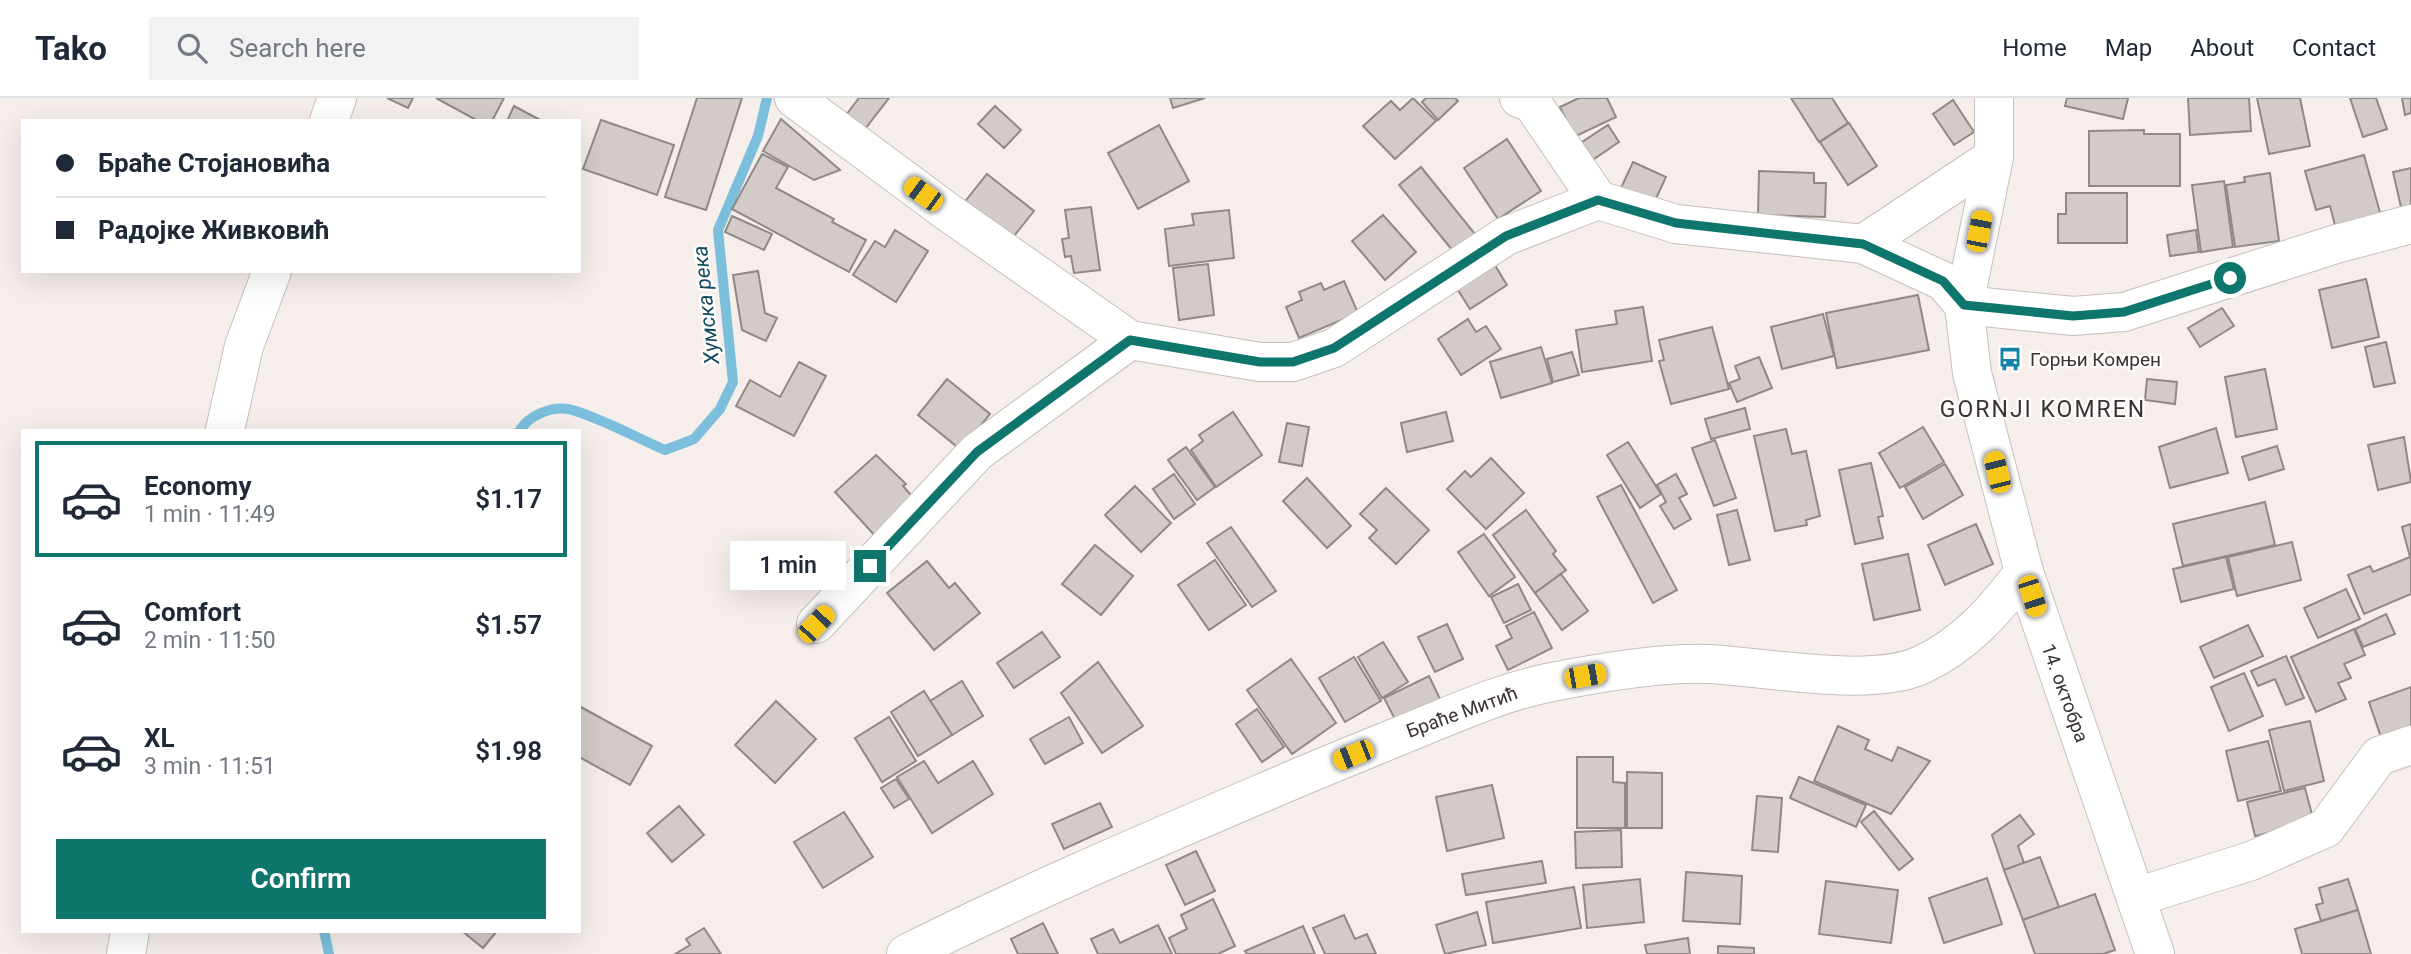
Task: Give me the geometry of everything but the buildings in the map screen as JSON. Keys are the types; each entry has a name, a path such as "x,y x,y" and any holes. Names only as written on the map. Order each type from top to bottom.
{"street":[{"path":"330,119 337,98"},
{"path":"794,98 945,210 1130,340 1260,362 1293,362 1345,341 1506,236 1598,200 1676,223 1863,244 1943,281 1964,305 2073,316 2124,312 2336,244 2411,224"},
{"path":"1519,98 1532,103 1598,200"},
{"name":"14. октобра","path":"1994,98 1994,157 1964,305 1972,373 2024,572 2155,954"},
{"path":"1863,244 1994,157"},
{"path":"225,429 244,346 271,273"},
{"path":"816,624 977,452 1130,340"},
{"name":"Браће Митић","path":"906,954 1023,896 1329,764 1495,697 1592,675 1706,664 1835,675 1903,670 1920,666 1946,651 1983,622 2024,572"},
{"path":"2136,897 2251,861 2326,828 2379,756 2411,745"},
{"path":"126,954 130,933"}],"waterway":[{"name":"Хумска река","path":"521,429 541,413 568,409 602,421 665,450 694,439 720,409 733,382 718,230 758,136 767,98"},
{"name":"Хумска река","path":"324,933 329,954"}],"place":[{"name":"Горњи Комрен","path":"2010,359"}],"district":[{"name":"GORNJI KOMREN","path":"2043,409"}],"route":[{"path":"870,566 977,452 1130,340 1260,362 1293,362 1334,348 1506,236 1598,200 1676,223 1863,244 1943,281 1964,305 2073,316 2124,312 2230,278"}]}
